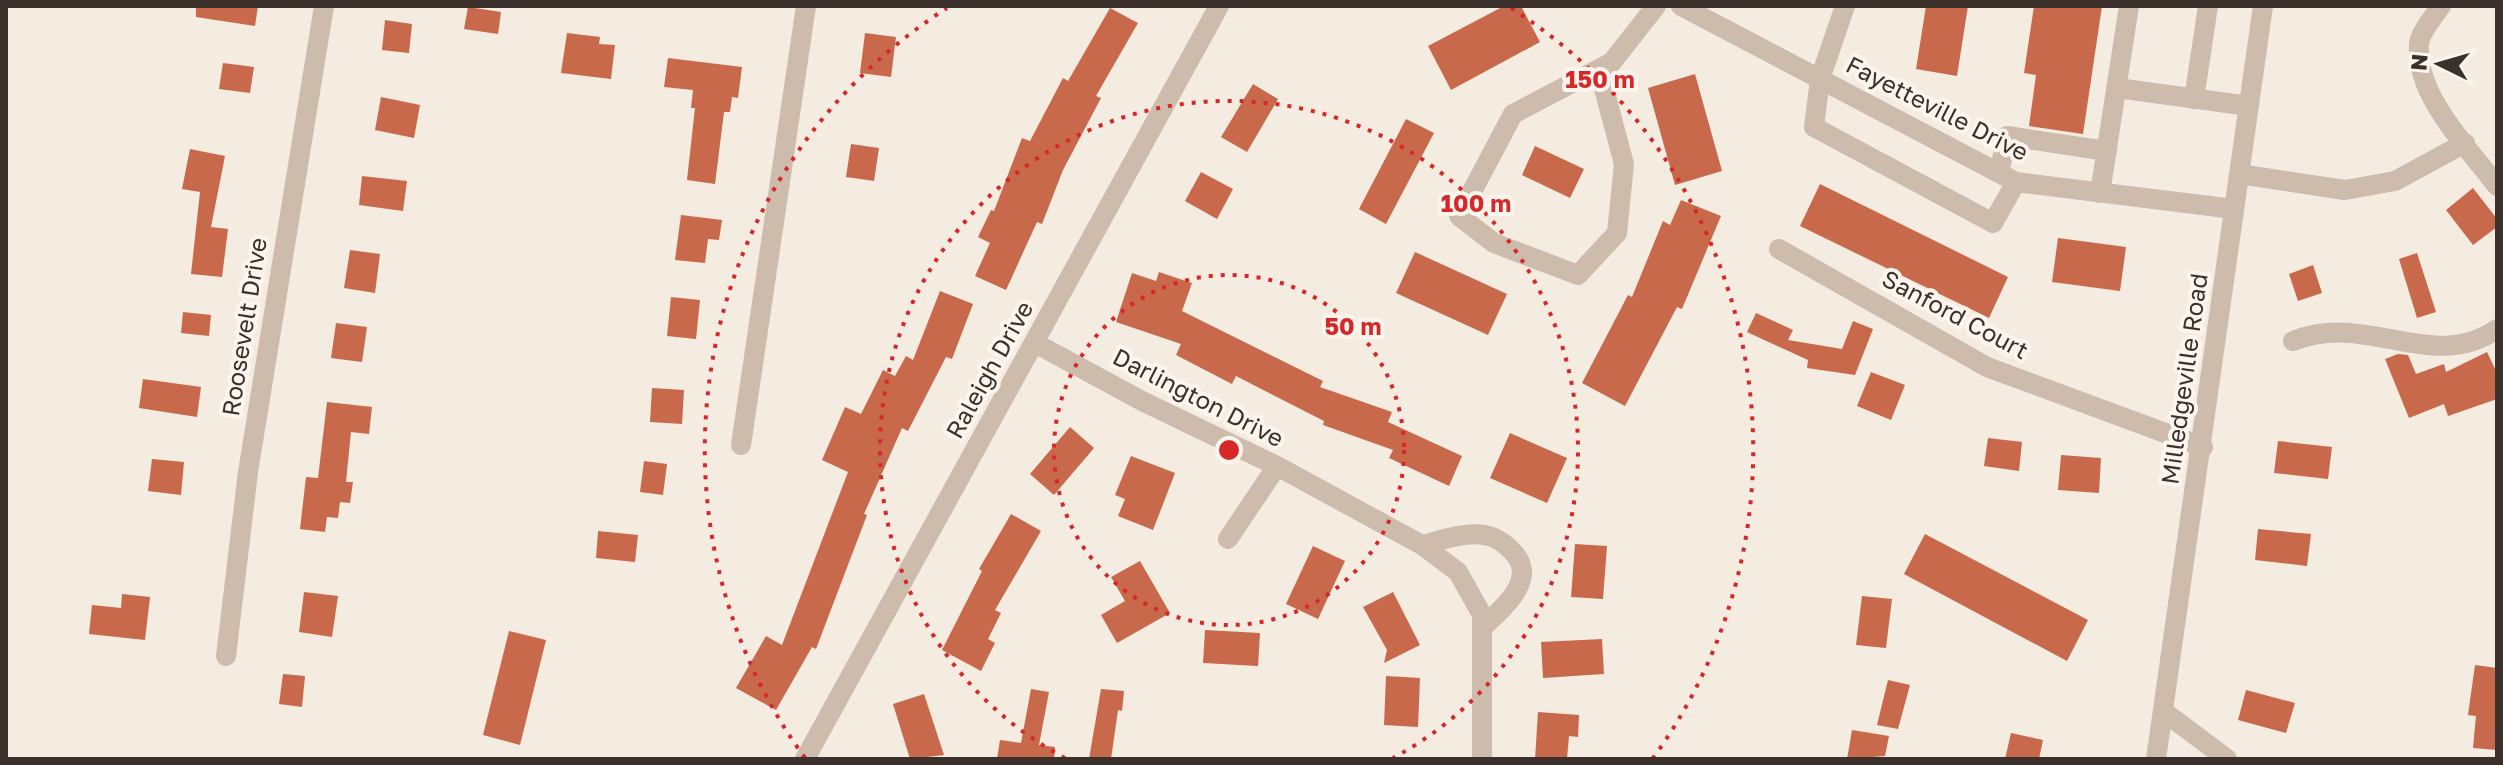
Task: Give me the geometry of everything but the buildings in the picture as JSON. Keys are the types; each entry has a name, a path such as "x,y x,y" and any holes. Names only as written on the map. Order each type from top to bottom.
{"street":[{"name":"Roosevelt Drive","path":"226,656 248,472 324,6"},
{"path":"741,445 806,6"},
{"name":"Raleigh Drive","path":"805,759 1219,6"},
{"path":"1599,70 1624,164 1617,233 1578,275 1494,243 1459,216 1513,114 1612,62 1656,6"},
{"name":"Fayetteville Drive","path":"1681,6 2008,178 2234,209"},
{"path":"1845,6 1820,79 1814,127 1993,223 2008,178 2007,136 2107,151"},
{"path":"2100,193 2129,6"},
{"path":"2194,99 2208,6"},
{"name":"Milledgeville Road","path":"2156,759 2203,447 2263,6"},
{"path":"2441,6 2419,41 2422,71 2433,98 2497,186"},
{"path":"2117,88 2249,106"},
{"path":"2239,174 2345,190 2395,181 2465,143"},
{"name":"Sanford Court","path":"1779,249 1987,367 2203,447"},
{"path":"2293,341 2316,332 2355,331 2449,349 2497,329"},
{"name":"Darlington Drive","path":"1035,343 1142,401 1277,466 1422,545 1458,572 1482,615 1482,759"},
{"path":"1228,539 1277,466"},
{"path":"1422,545 1458,535 1481,534 1495,537 1513,552 1522,567 1520,584 1513,599 1483,627"},
{"path":"2163,711 2227,759"}]}
